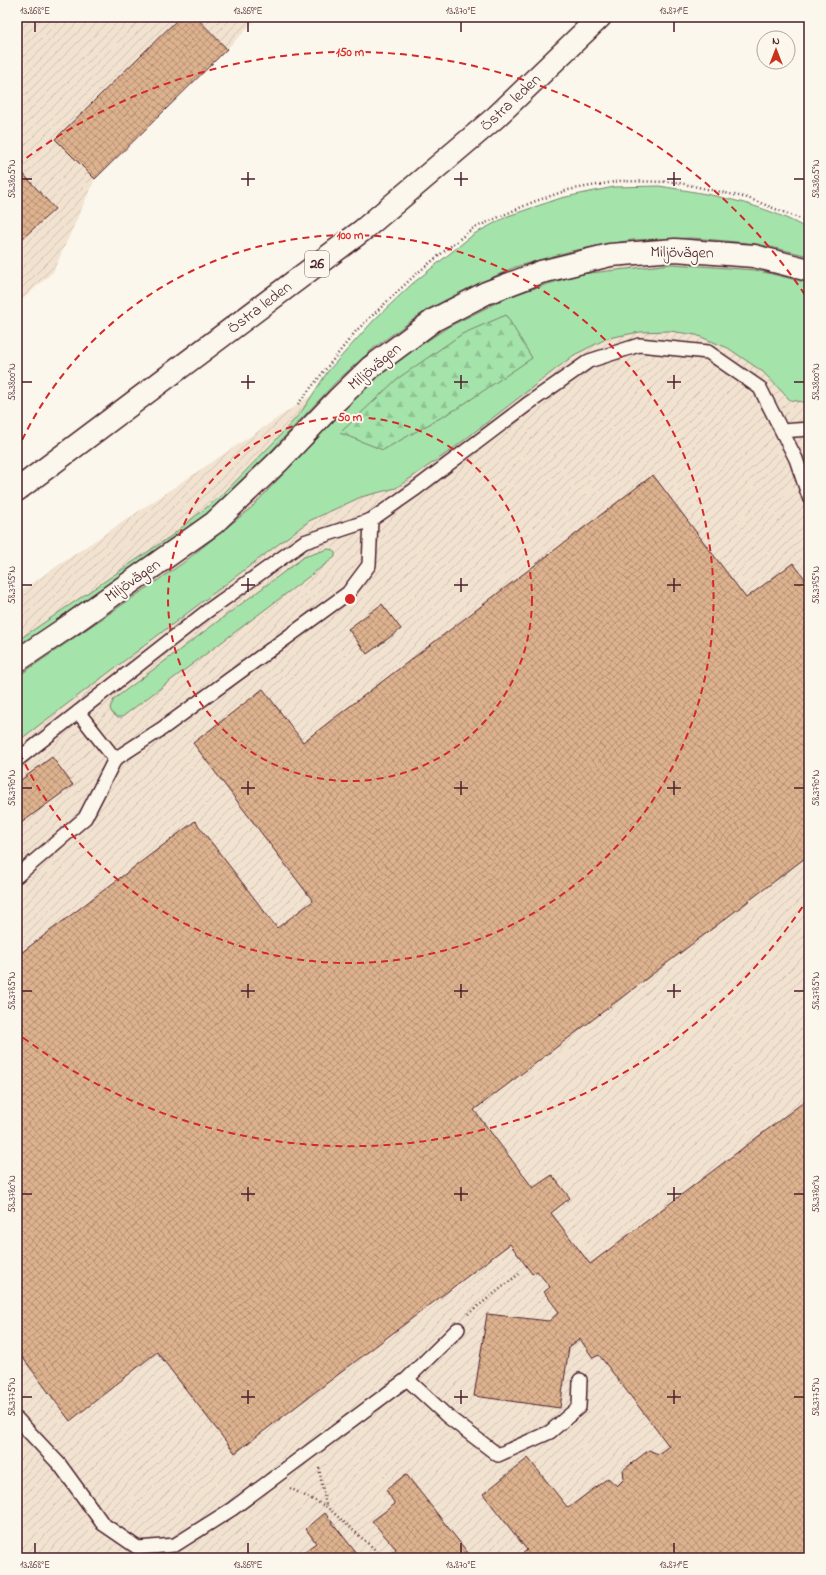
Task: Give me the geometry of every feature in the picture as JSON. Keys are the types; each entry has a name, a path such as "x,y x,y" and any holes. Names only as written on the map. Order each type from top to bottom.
{"main road":[{"name":"Östra leden","path":"17,490 363,230 496,117 600,17"},
{"name":"Miljövägen","path":"17,661 214,523 280,460 337,400 371,367 434,320 486,293 541,272 610,255 675,250 754,256 809,270"}],"lane":[{"path":"17,760 206,612 304,542 370,520 414,490 523,407 589,361 639,345 708,352 760,388 796,459 809,497"},
{"path":"782,431 809,429"},
{"path":"17,876 85,818 115,759 163,728 348,593 369,565 370,520"},
{"path":"78,712 115,759"},
{"path":"17,1419 60,1465 103,1524 138,1548 175,1545 232,1510 407,1379 458,1329"},
{"path":"407,1379 447,1416 498,1456 550,1432 579,1407 580,1380"}],"path":[{"path":"458,1329 468,1313 519,1274"},
{"path":"315,1448 327,1507"},
{"path":"273,1479 327,1507 381,1555"}],"shaded area":[{"path":"17,17 259,17 95,179 53,272 17,304"},
{"path":"599,202 809,252 809,1558 17,1558 17,593"}],"green space":[{"path":"659,186 698,192 755,206 792,221 809,230 809,256 758,244 693,238 632,240 571,251 515,267 465,290 428,309 375,347 337,381 226,499 178,537 17,647 17,641 171,536 223,494 302,411 328,371 374,320 412,284 474,234 508,216 561,198 614,187"},
{"path":"672,264 755,270 809,283 809,403 790,400 763,372 728,348 696,335 670,331 640,332 608,338 574,355 450,451 396,488 361,497 309,521 17,742 17,677 183,563 251,508 379,373 448,327 512,295 581,274"},
{"path":"506,315 532,358 458,408 383,450 340,433 397,379 462,334"},
{"path":"328,549 333,550 335,557 122,717 117,717 112,713 110,708 114,699 304,557"}],"building":[{"path":"180,17 196,17 227,49 95,179 55,139"},
{"path":"17,167 55,209 23,238 17,231"},
{"path":"653,475 746,598 793,563 809,584 809,862 805,858 474,1110 533,1188 552,1175 570,1198 551,1213 590,1264 809,1098 809,1558 517,1558 527,1550 483,1494 528,1458 568,1508 608,1478 617,1486 624,1479 623,1470 649,1450 658,1454 669,1446 599,1355 593,1358 580,1339 569,1347 560,1408 474,1396 487,1314 549,1321 559,1312 544,1292 550,1287 537,1271 532,1274 510,1244 235,1453 157,1352 70,1421 17,1350 17,956 195,821 277,928 313,901 193,743 263,689 303,742"},
{"path":"382,604 401,629 367,654 348,629"},
{"path":"52,757 73,785 17,826 17,783"},
{"path":"809,905 809,940 805,935"},
{"path":"406,1474 472,1558 385,1558 396,1549 372,1521 395,1504 386,1490"},
{"path":"325,1513 360,1558 295,1558 316,1543 306,1529"}]}
